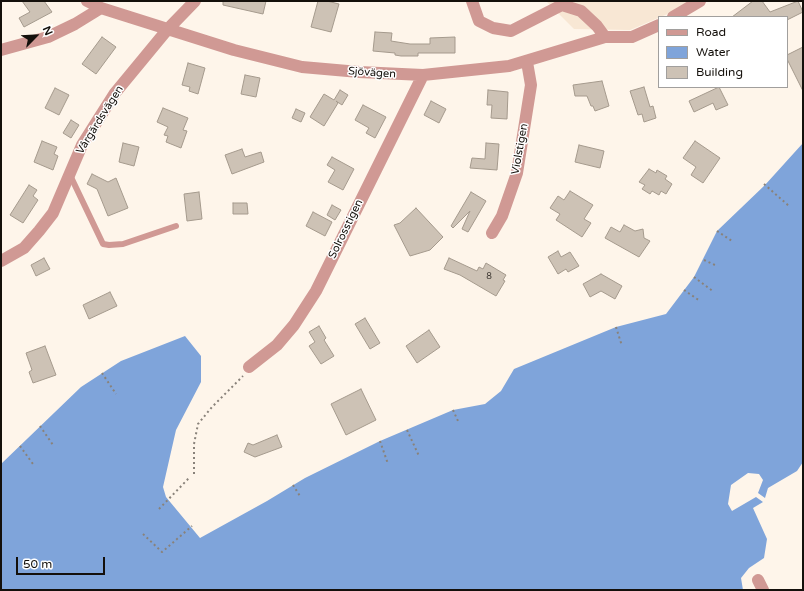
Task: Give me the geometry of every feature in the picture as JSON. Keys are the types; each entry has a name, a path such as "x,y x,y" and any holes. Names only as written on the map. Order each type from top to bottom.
{"street":[{"name":"Sjövägen","path":"87,1 101,8 167,30 234,50 302,67 423,76 509,66 527,62 605,37 632,37 658,25"},
{"name":"Vårgärdsvägen","path":"1,262 24,248 39,232 52,213 82,144 115,93 167,30 195,1"},
{"path":"472,1 479,21 493,28 511,30 562,5 581,11 597,26 605,37"},
{"path":"675,16 700,1"},
{"path":"1,50 48,37 75,24 101,8"},
{"name":"Violstigen","path":"492,233 502,216 517,173 531,85 527,62"},
{"name":"Solrosstigen","path":"249,367 277,346 294,325 316,291 423,76"}],"lane":[{"path":"69,173 103,244 123,244 176,226"}],"path":[{"path":"764,184 789,206"},
{"path":"717,231 732,241"},
{"path":"704,260 717,266"},
{"path":"694,277 714,292"},
{"path":"684,290 700,301"},
{"path":"616,327 622,346"},
{"path":"194,474 194,444 198,424 212,407 244,375 249,367"},
{"path":"102,373 116,394"},
{"path":"453,410 458,421"},
{"path":"40,426 53,445"},
{"path":"407,430 419,456"},
{"path":"380,441 388,464"},
{"path":"20,446 33,464"},
{"path":"158,509 189,478"},
{"path":"293,485 300,496"},
{"path":"143,534 162,552 192,526"}],"shaded area":[{"path":"546,1 698,1 663,16 658,16 658,18 630,30 574,29"}],"water":[{"path":"803,143 803,462 797,471 768,488 765,498 758,493 763,480 759,474 748,473 731,485 728,504 732,511 756,497 763,502 753,508 767,539 764,558 749,568 741,578 743,590 1,590 1,464 81,387 121,361 185,336 201,356 201,382 176,430 163,487 166,497 200,538 305,478 380,441 453,410 485,404 501,391 514,369 616,327 666,314 694,277 717,231 765,185"}],"building":[{"path":"22,1 44,1 52,12 24,27 19,18 30,12"},
{"path":"223,1 266,1 263,14 223,5"},
{"path":"318,1 327,1 339,4 331,32 311,27"},
{"path":"753,1 762,1 770,12 798,1 803,12 788,20 788,16 733,16"},
{"path":"375,32 392,33 391,41 410,44 430,44 430,38 455,37 455,53 418,53 418,56 401,56 395,55 395,53 373,51"},
{"path":"102,37 116,47 96,74 82,64"},
{"path":"803,47 803,91 788,61 788,54"},
{"path":"188,63 205,68 198,94 189,91 190,87 182,85"},
{"path":"245,75 260,78 256,97 241,94"},
{"path":"602,81 609,106 595,111 587,96 575,96 573,85"},
{"path":"644,87 650,107 653,106 656,118 644,122 642,114 638,115 630,91"},
{"path":"55,88 69,95 59,115 45,108"},
{"path":"720,88 728,105 716,110 713,103 694,112 689,101"},
{"path":"340,90 348,95 342,105 336,101 338,103 324,126 310,117 324,94 334,100"},
{"path":"488,90 508,92 507,119 491,118 492,105 487,105"},
{"path":"431,101 446,109 439,123 424,115"},
{"path":"363,105 386,117 375,138 366,133 369,128 355,120"},
{"path":"163,108 188,118 183,130 187,131 181,148 166,142 168,136 164,135 168,127 157,122"},
{"path":"296,109 305,113 301,122 292,118"},
{"path":"71,120 79,125 71,138 63,133"},
{"path":"42,141 57,147 54,154 58,156 53,170 34,162"},
{"path":"695,141 720,158 703,183 691,175 696,167 683,158"},
{"path":"123,143 139,147 134,166 119,162"},
{"path":"486,143 499,144 497,170 470,168 472,158 485,159"},
{"path":"579,145 604,151 600,168 575,162"},
{"path":"242,149 245,157 261,152 264,162 232,174 225,155"},
{"path":"332,157 354,169 343,190 328,182 335,170 327,165"},
{"path":"649,169 656,173 657,170 667,176 665,179 672,184 666,194 661,191 659,195 652,191 650,194 642,189 645,185 639,182"},
{"path":"92,174 108,182 116,178 128,208 108,216 97,189 87,184"},
{"path":"29,185 37,190 33,196 38,200 23,223 10,215"},
{"path":"570,191 593,205 584,219 591,223 582,237 556,220 560,214 550,208 558,196 564,200"},
{"path":"199,192 202,219 187,221 184,194"},
{"path":"471,192 486,201 468,232 462,229 470,211 453,228 451,226"},
{"path":"233,203 247,203 248,214 233,214"},
{"path":"332,205 341,210 335,220 327,215"},
{"path":"416,208 443,237 430,250 410,256 394,225 400,223"},
{"path":"313,212 332,222 325,236 306,226"},
{"path":"624,225 635,231 643,229 644,238 650,241 639,257 605,238 611,227 620,232"},
{"path":"558,251 561,257 570,252 579,266 568,272 566,269 558,274 548,257"},
{"path":"44,258 50,269 36,276 31,265"},
{"path":"449,258 477,271 479,267 483,269 486,263 506,275 503,280 505,281 496,296 460,275 444,269"},
{"path":"601,274 622,286 615,299 601,291 590,297 583,284"},
{"path":"110,292 117,306 89,319 83,305"},
{"path":"365,318 380,343 370,349 355,324"},
{"path":"319,326 326,338 324,340 334,356 321,364 309,346 315,342 309,332"},
{"path":"429,330 440,347 417,363 406,346"},
{"path":"45,346 56,375 33,383 29,372 32,370 26,353"},
{"path":"361,389 376,420 346,435 331,404"},
{"path":"277,435 282,447 255,457 244,452 248,443 253,445"}]}
